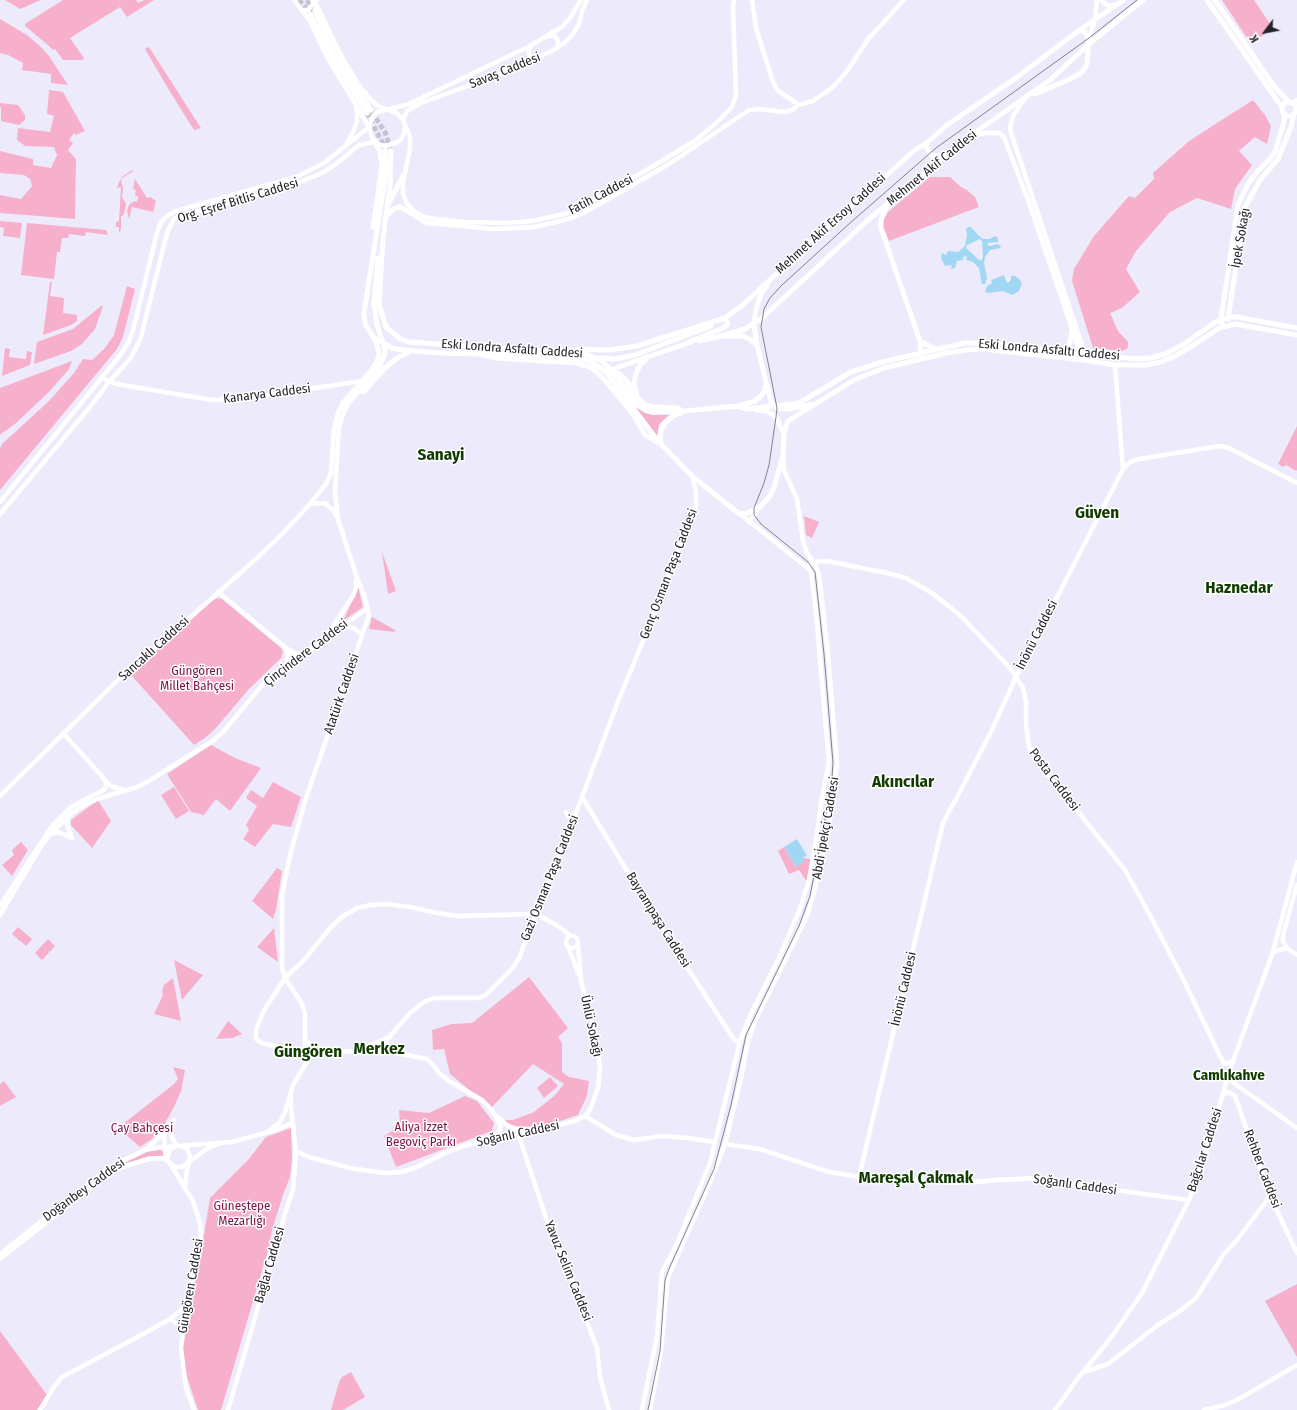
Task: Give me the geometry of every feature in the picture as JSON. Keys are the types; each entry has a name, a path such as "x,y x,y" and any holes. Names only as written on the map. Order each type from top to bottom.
{"main road":[{"name":"Mehmet Akif Caddesi","path":"722,336 754,325 887,204 946,154 1050,80 1088,44 1143,0"},
{"path":"1207,0 1282,108 1284,114 1284,122 1275,152 1248,184 1238,205 1221,319 1223,326"},
{"path":"1215,0 1274,86 1290,103 1295,106 1295,111 1288,116 1284,114"},
{"name":"Mehmet Akif Ersoy Caddesi","path":"503,346 590,351 609,350 637,346 677,332 725,318 744,304 906,157 929,141 947,125 1013,80 1123,1"},
{"path":"312,12 369,112"},
{"path":"1026,97 1081,73 1087,63 1089,38 1084,31 1078,32"},
{"path":"1282,108 1285,103 1290,103"},
{"name":"İpek Sokağı","path":"1223,326 1229,317 1245,207 1260,180 1278,159 1291,127 1295,111"},
{"path":"929,141 926,146 930,154 938,157 946,154"},
{"path":"374,238 373,227 382,166 380,152 375,142"},
{"name":"Eski Londra Asfaltı Caddesi","path":"661,444 606,372 592,362 577,358 522,357 412,351 392,348 374,338 365,324 364,313 374,238 387,166 388,150 390,185 382,238 379,304 386,327 400,339 409,342 574,352 594,357 602,361 612,371 640,408 662,412 739,406 755,401 761,396 766,390 765,380"},
{"path":"388,206 404,174"},
{"path":"887,204 881,220 881,228 920,341 921,352 919,360"},
{"path":"385,218 393,208 399,208 406,210 427,223"},
{"path":"344,412 349,402 378,370 385,353 375,314 375,289 382,238"},
{"path":"770,279 761,294 756,309 754,325 757,345 770,399 774,406 780,409 794,409 823,400"},
{"path":"1230,306 1237,317"},
{"name":"Eski Londra Asfaltı Caddesi","path":"745,409 799,403 851,372 921,352 965,343 982,343 1137,359 1151,358 1165,354 1184,344 1214,323 1229,317 1237,317 1297,328"},
{"path":"594,357 608,359 626,357 711,326 725,318 728,324 723,328 689,342 599,374"},
{"name":"Eski Londra Asfaltı Caddesi","path":"784,432 788,421 854,380 871,373 954,352 983,349 1083,360 1115,366 1146,365 1161,362 1175,356 1223,326 1235,324 1297,335"},
{"path":"1059,351 1070,343 1072,330"},
{"path":"689,342 722,336 743,336 757,345"},
{"path":"342,403 371,371 376,362 379,354 378,345 374,338"},
{"path":"920,341 935,349"},
{"path":"590,366 588,360 591,357 609,350"},
{"path":"344,412 385,368 397,358 412,351"},
{"path":"482,355 495,358 577,363 590,366 609,385 635,417 645,435 661,444 692,476 738,513 745,514 762,505 770,497 783,455 784,432 776,417 768,411 745,409 739,406"},
{"path":"637,397 634,382 636,374 640,365 648,357"},
{"path":"609,385 608,376 611,374 618,374 625,379 637,397 644,404 652,407 677,408 684,411"},
{"path":"661,444 660,438 666,423 674,416 684,411"}],"street":[{"path":"294,0 310,21 326,55 369,127"},
{"name":"Savaş Caddesi","path":"388,109 409,104 548,36 562,27 570,18 581,0"},
{"name":"Savaş Caddesi","path":"403,120 407,112 421,103 490,78 538,58 557,48 573,34 579,24 582,11 587,0"},
{"name":"Fatih Caddesi","path":"403,120 410,137 410,148 402,184 403,194 407,204 415,212 422,216 434,219 479,223 532,221 573,212 696,140 729,110 736,96 734,0"},
{"path":"752,0 756,28 773,82 778,91 795,102 798,106"},
{"name":"Fatih Caddesi","path":"427,223 493,229 517,228 534,227 582,214 657,171 749,110 758,109 785,112 812,101 833,87 847,71 869,38 904,0"},
{"path":"1089,38 1095,20 1097,0"},
{"path":"1101,0 1104,4 1109,6 1123,1"},
{"path":"303,10 308,10 311,8 314,1"},
{"path":"314,1 340,54 360,87 378,106 388,109 397,113 403,120 405,126 402,138 398,142 386,146 375,142 369,133 369,127 372,116 377,112 388,109"},
{"path":"548,36 555,36 558,41 557,48"},
{"path":"532,45 529,49 529,54 532,58 538,58"},
{"path":"1026,97 1013,116 1010,128 1083,360"},
{"path":"1290,103 1297,100"},
{"path":"342,149 354,130 357,112 354,102"},
{"path":"729,110 730,115 735,119"},
{"name":"Org. Eşref Bitlis Caddesi","path":"0,502 102,378 122,353 129,341 161,222 167,216 176,211 296,177 324,163 369,127"},
{"path":"970,136 985,132 999,133 1004,137 1028,200 1072,330 1082,353"},
{"name":"Org. Eşref Bitlis Caddesi","path":"0,514 90,407 130,358 136,348 141,337 167,233 174,219 180,216 293,185 322,173 336,164 359,145 375,142"},
{"path":"1115,366 1122,469"},
{"name":"Kanarya Caddesi","path":"102,378 116,384 212,400 241,399 362,381"},
{"name":"Sancaklı Caddesi","path":"0,796 126,672 155,649 282,534 310,504 326,484 331,473 334,428 342,403"},
{"path":"338,519 335,492 339,426 344,412"},
{"path":"1122,469 1130,462 1139,459 1220,446 1229,448 1297,483"},
{"name":"Abdi İpekçi Caddesi","path":"650,1410 662,1351 668,1277 714,1173 725,1144 740,1083 748,1041 755,1021 807,916 815,889 828,831 837,764 821,585 819,575 803,541 797,499 784,470 783,455"},
{"name":"İnönü Caddesi","path":"859,1177 943,823 992,732 1016,677 1122,469"},
{"name":"Genç Osman Paşa Caddesi","path":"641,648 696,505 696,492 692,476"},
{"path":"310,504 325,503 333,510 338,519 368,608"},
{"path":"749,522 762,505"},
{"path":"738,513 808,568 813,562"},
{"name":"Posta Caddesi","path":"813,562 827,561 906,578 932,593 961,616 1010,668 1023,688 1026,701 1027,737 1029,747 1042,766 1125,870 1184,981 1221,1058 1226,1064 1234,1060"},
{"name":"Abdi İpekçi Caddesi","path":"642,1410 657,1336 662,1272 676,1246 710,1163 738,1041 779,958 800,909 809,880 822,797 829,764 816,613 812,576 808,568"},
{"path":"316,646 331,629 353,596 356,588 356,575"},
{"path":"218,592 286,648 294,653 303,655"},
{"name":"Çinçindere Caddesi","path":"0,915 36,854 50,834 73,812 100,798 137,787 149,781 214,740 264,683 368,608"},
{"name":"Atatürk Caddesi","path":"285,978 282,968 282,895 291,851 306,798 369,615 368,608"},
{"path":"343,625 353,628 362,634"},
{"path":"286,648 288,656 286,667"},
{"name":"Gazi Osman Paşa Caddesi","path":"390,1036 410,1013 424,1002 434,998 444,997 470,999 479,998 487,994 519,958 619,698 641,648"},
{"path":"64,734 111,786 124,790"},
{"path":"0,906 52,826 71,807 101,792 106,785 106,781"},
{"name":"Bayrampaşa Caddesi","path":"582,797 668,938 738,1041"},
{"path":"566,812 572,822"},
{"path":"50,834 58,832 72,838 67,825 67,818"},
{"name":"Bağcılar Caddesi","path":"1055,1410 1092,1360 1110,1339 1142,1293 1189,1200 1203,1163 1228,1077 1272,955 1297,862"},
{"path":"1297,885 1283,935 1283,941 1287,948 1297,955"},
{"path":"308,1060 298,1052 262,1044 255,1037 256,1030 263,1012 285,978 304,960 331,927 342,917 357,908 386,904 457,916 536,914 558,926 568,940 571,948 578,945"},
{"path":"568,940 577,937 581,981"},
{"path":"568,940 581,981"},
{"path":"1272,955 1276,951 1287,948"},
{"path":"285,978 301,1002 305,1013 304,1049 298,1052"},
{"name":"Ünlü Sokağı","path":"581,981 595,1034 600,1068 598,1088 590,1110 586,1116"},
{"path":"359,1051 390,1036"},
{"path":"386,1053 383,1050 383,1045 390,1036"},
{"path":"305,1039 313,1048 320,1052"},
{"path":"264,1134 280,1122 291,1095 293,1085 313,1054 320,1052 359,1051 397,1053 427,1059 439,1073 449,1081 482,1100 495,1115 507,1125 515,1129 534,1131"},
{"path":"1228,1077 1231,1081 1297,1128"},
{"name":"Rehber Caddesi","path":"1224,1095 1228,1092 1235,1096 1270,1196 1297,1253"},
{"path":"291,1095 291,1108 299,1152"},
{"path":"490,1139 500,1130 500,1124 495,1115"},
{"path":"586,1116 616,1135 634,1140 662,1136 716,1142"},
{"name":"Soğanlı Caddesi","path":"299,1152 350,1168 384,1173 402,1172 464,1146 490,1139 575,1122 586,1116"},
{"path":"147,1148 166,1132 174,1120 171,1131 172,1138 177,1146"},
{"path":"185,1188 188,1163 190,1159 189,1152 184,1147 177,1146 171,1148 169,1151 169,1162 175,1167 179,1168 188,1163 208,1148 221,1143 232,1142 264,1134 289,1124 294,1126"},
{"name":"Güngören Caddesi","path":"166,1132 164,1138 166,1157 193,1201 201,1232 186,1306 181,1348 186,1388 194,1410"},
{"name":"Yavuz Selim Caddesi","path":"518,1134 551,1231 566,1263 597,1348 600,1376 608,1410"},
{"name":"Doğanbey Caddesi","path":"0,1254 102,1173 147,1148 221,1143"},
{"name":"Soğanlı Caddesi","path":"725,1144 764,1150 829,1172 859,1177 954,1183 1042,1178 1189,1200"},
{"name":"Bağlar Caddesi","path":"228,1410 263,1290 278,1247 284,1216 293,1190 296,1163 299,1152"},
{"name":"Doğanbey Caddesi","path":"0,1259 99,1182 122,1167 149,1159 161,1158 169,1162"},
{"path":"1083,1372 1108,1364 1196,1298 1223,1254 1237,1240 1270,1196"},
{"path":"40,1410 62,1377 170,1319 186,1306"},
{"path":"170,1319 183,1328"},
{"path":"1092,1360 1094,1365 1098,1367"},
{"path":"1204,1410 1225,1405 1237,1400 1297,1365"}],"green space":[{"path":"5,0 41,0 20,9"},
{"path":"63,0 136,0 138,3 144,0 154,0 127,17 120,7 70,38 84,58 82,60 63,60 55,49 53,50 25,26 25,24"},
{"path":"1222,0 1254,0 1273,28 1251,44"},
{"path":"0,19 27,35 42,48 68,85 51,83 51,74 22,70 23,63 8,55 0,53"},
{"path":"149,47 201,128 194,130 145,49"},
{"path":"49,90 63,92 85,131 76,135 74,133 69,140 73,143 68,150 76,159 75,219 0,213 0,195 21,199 32,186 30,179 24,175 0,173 0,151 33,159 33,165 51,168 57,155 54,147 25,146 17,140 18,128 50,132 54,116 47,114"},
{"path":"1253,100 1265,115 1271,126 1267,144 1255,137 1239,151 1252,165 1235,189 1231,209 1197,198 1170,212 1136,251 1126,269 1140,292 1122,308 1110,313 1118,331 1128,342 1128,348 1122,351 1093,348 1072,281 1074,269 1094,236 1129,196 1135,198 1154,179 1153,173 1189,141"},
{"path":"0,103 18,105 25,115 25,120 19,125 1,121"},
{"path":"132,170 133,171 121,179 123,189 122,197 126,204 124,214 121,217 121,228 119,232 119,227 116,227 116,222 119,221 121,187 117,188 119,182 122,177"},
{"path":"930,177 950,177 975,197 979,207 889,241 883,226 884,218 888,212"},
{"path":"135,179 147,198 150,197 156,201 153,212 132,207 129,219 127,211 129,205 134,201 137,202 138,197 135,195 136,190 133,189"},
{"path":"0,221 22,223 20,238 3,236 4,228 0,227"},
{"path":"27,223 106,230 108,235 86,232 85,236 69,234 68,238 62,238 60,252 57,252 54,279 21,275"},
{"path":"50,282 52,282 50,296 64,298 63,313 77,315 77,321 71,325 43,335"},
{"path":"127,286 135,289 123,337 117,349 0,490 0,449 2,444 49,401 74,373 83,359 92,360 105,348 114,335"},
{"path":"101,306 103,306 95,329 82,344 71,351 34,364 37,342 73,329"},
{"path":"5,348 10,349 9,357 26,359 27,351 32,352 30,365 2,376"},
{"path":"72,361 69,369 49,392 16,423 0,435 0,388"},
{"path":"635,407 652,415 669,415 659,424 657,436"},
{"path":"1297,426 1296,471 1286,465 1283,467 1278,464"},
{"path":"804,516 819,522 812,538 806,535"},
{"path":"382,552 396,591 388,594"},
{"path":"358,586 363,607 343,621 353,599"},
{"name":"Güngören Millet Bahçesi","path":"218,598 222,599 281,648 283,652 281,658 249,689 216,728 194,745 131,675 136,668 211,601"},
{"path":"372,617 395,630 395,632 369,629"},
{"path":"211,745 235,758 261,768 230,811 216,799 204,815 191,812 167,774"},
{"path":"273,782 301,797 291,827 273,824 255,847 243,839 249,830 246,825 257,806 246,798 251,790 263,798"},
{"path":"174,787 189,811 176,819 161,795"},
{"path":"98,800 111,821 92,848 71,825 71,820"},
{"path":"21,842 28,850 12,876 2,865 14,855 12,850"},
{"path":"784,847 796,867 802,858 811,859 807,882 799,870 789,874 778,851"},
{"path":"277,868 282,871 276,910 273,919 252,901"},
{"path":"18,927 32,939 26,946 12,934"},
{"path":"274,928 278,962 257,947"},
{"path":"48,939 55,946 42,960 35,953"},
{"path":"174,960 203,975 182,1000"},
{"path":"529,977 568,1028 558,1037 562,1043 562,1072 569,1077 589,1081 587,1096 578,1115 548,1125 521,1127 508,1124 503,1120 513,1120 534,1112 554,1096 564,1084 533,1064 491,1108 450,1074 444,1049 433,1050 432,1030 452,1024 472,1023"},
{"path":"173,978 181,1021 154,1014 163,995 162,992 164,985"},
{"path":"228,1021 242,1034 233,1038 216,1039"},
{"name":"Çay Bahçesi","path":"173,1067 185,1070 181,1091 164,1125 152,1139 140,1147 118,1128 174,1084 178,1079"},
{"path":"550,1077 558,1086 544,1098 537,1088"},
{"path":"4,1081 16,1097 0,1106 0,1084"},
{"name":"Aliya İzzet Begoviç Parkı","path":"465,1096 477,1101 494,1123 492,1131 396,1167 384,1136 400,1126 399,1110 429,1113"},
{"name":"Güneştepe Mezarlığı","path":"291,1128 292,1159 290,1177 272,1230 269,1247 221,1410 198,1410 186,1374 182,1352 210,1198 248,1160 266,1137"},
{"path":"161,1149 164,1156 149,1156 118,1166 147,1152"},
{"path":"1297,1284 1297,1357 1265,1301"},
{"path":"0,1331 47,1395 37,1410 0,1410"},
{"path":"351,1372 365,1397 343,1410 331,1410 339,1382 342,1377"}],"water":[{"path":"971,227 983,239 989,239 996,236 998,242 987,243 988,245 998,244 1001,246 1000,248 990,250 985,257 984,263 987,278 985,284 982,284 979,268 973,262 966,260 966,256 963,257 963,260 957,261 955,268 951,269 952,265 945,266 941,258 942,253 946,255 948,251 958,252 965,246 967,235 966,229","holes":["980,239 982,241 983,256 982,260 979,260 966,248 967,245"]},
{"path":"1004,275 1008,283 1011,280 1011,276 1015,276 1019,279 1022,283 1019,291 1012,295 1003,291 989,293 985,292 987,286 992,282 991,280"},
{"path":"797,839 807,856 802,858 804,862 796,867 784,847"}],"tunnel":[{"path":"299,0 310,13"},
{"path":"307,0 314,10"},
{"path":"372,112 385,132 390,148"},
{"path":"367,113 385,148"}],"tram line":[{"path":"648,1410 660,1351 665,1280 714,1169 731,1105 746,1035 799,926 810,896 832,777 833,763 824,654 815,572 808,562 761,524 754,515 754,508 764,483 769,465 777,408 761,327 764,309 770,298 782,285 936,148 1089,38 1137,0"}],"district":[{"name":"Sanayi","path":"441,455"},
{"name":"Güven","path":"1097,513"},
{"name":"Haznedar","path":"1239,588"},
{"name":"Akıncılar","path":"903,782"},
{"name":"Merkez","path":"379,1049"},
{"name":"Güngören","path":"308,1052"},
{"name":"Camlıkahve","path":"1229,1076"},
{"name":"Mareşal Çakmak","path":"916,1178"}]}
